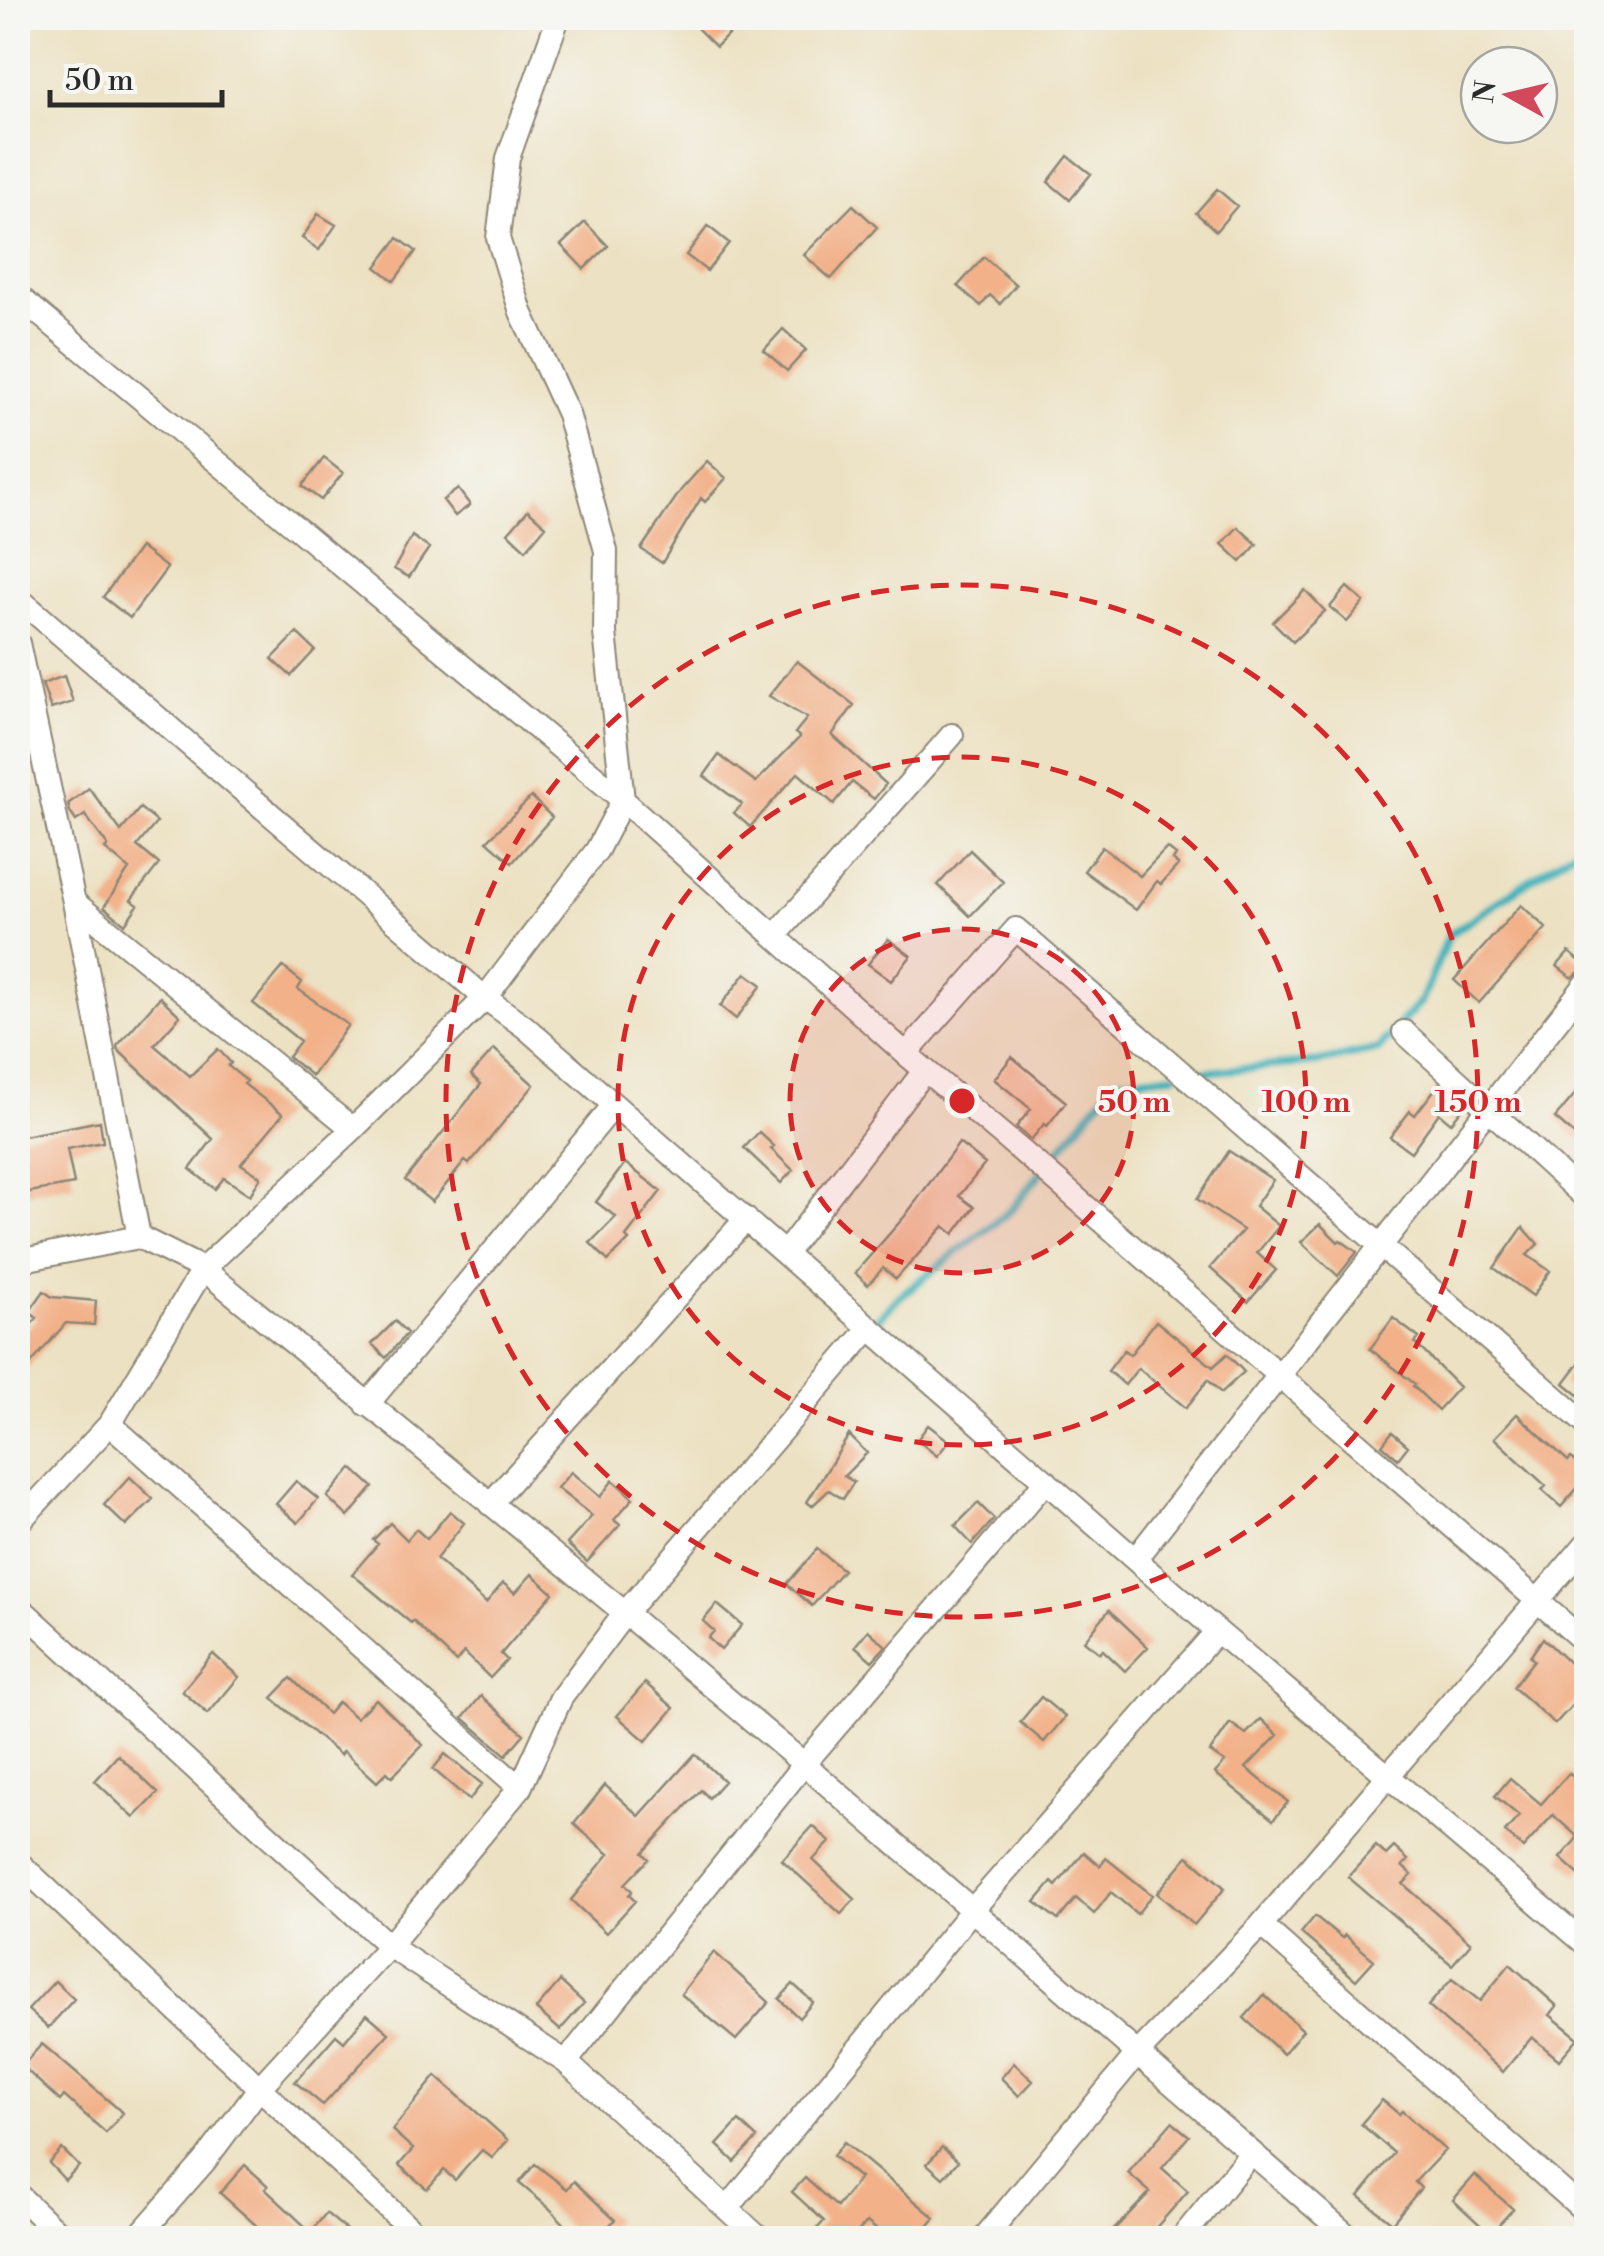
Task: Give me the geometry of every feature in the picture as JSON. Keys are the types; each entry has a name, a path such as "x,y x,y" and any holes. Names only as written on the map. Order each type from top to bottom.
{"street":[{"path":"18,1523 110,1424 202,1269 484,998 597,850 624,800 605,633 606,551 568,414 521,312 498,238 508,158 558,18"},
{"path":"18,296 624,800 906,1054 1586,1643"},
{"path":"18,598 484,998 525,1027 1216,1630 1586,1944"},
{"path":"18,643 140,1237"},
{"path":"776,936 952,734"},
{"path":"74,902 353,1128"},
{"path":"906,1054 1016,929 1586,1424"},
{"path":"1136,1558 1586,984"},
{"path":"1404,1032 1586,1198"},
{"path":"785,1254 926,1070"},
{"path":"367,1405 614,1105"},
{"path":"490,1504 746,1220"},
{"path":"18,1261 140,1237 202,1269 804,1764 1350,2238"},
{"path":"137,2238 204,2162 260,2088 389,1946 520,1788 561,1698 625,1613 870,1328"},
{"path":"110,1424 520,1788"},
{"path":"566,2062 804,1764 1046,1481"},
{"path":"984,2238 1138,2054 1261,1925 1586,1544"},
{"path":"18,1606 389,1946 566,2062 758,2238"},
{"path":"727,2210 972,1910 1216,1630"},
{"path":"18,1862 420,2238"},
{"path":"1261,1925 1586,2212"},
{"path":"1182,2238 1251,2153"},
{"path":"18,2195 63,2238"}],"building":[{"path":"687,18 716,18 731,32 716,47"},
{"path":"1068,156 1091,174 1070,200 1048,182"},
{"path":"1217,189 1237,206 1216,231 1196,213"},
{"path":"853,205 877,227 831,279 804,255"},
{"path":"318,214 336,225 319,250 302,238"},
{"path":"585,222 608,246 584,269 561,245"},
{"path":"708,226 729,243 707,271 686,255"},
{"path":"398,238 416,251 394,281 376,267"},
{"path":"984,257 1016,285 1000,304 990,295 981,306 958,286"},
{"path":"783,329 806,350 787,371 764,350"},
{"path":"324,458 343,473 321,500 302,486"},
{"path":"707,461 726,478 705,502 701,498 662,563 641,549 681,490"},
{"path":"458,489 470,505 455,516 443,500"},
{"path":"528,510 546,526 526,550 508,533"},
{"path":"1238,527 1257,544 1241,562 1222,544"},
{"path":"412,536 429,548 409,577 394,569"},
{"path":"140,547 167,568 130,618 103,597"},
{"path":"1347,587 1364,602 1347,622 1330,607"},
{"path":"1305,590 1325,611 1293,642 1273,622"},
{"path":"297,633 315,650 291,676 272,659"},
{"path":"797,661 854,705 832,735 886,784 874,799 852,782 834,804 798,773 750,827 734,813 742,804 704,776 719,755 756,782 800,737 795,733 807,718 769,696"},
{"path":"64,676 73,702 51,709 42,684"},
{"path":"89,788 121,831 140,808 157,822 137,846 159,864 131,900 138,905 125,924 104,907 129,869 105,849 108,846 85,815 76,821 70,812 68,804"},
{"path":"531,797 552,817 512,863 487,841"},
{"path":"1102,847 1140,876 1167,848 1176,855 1173,860 1178,865 1161,884 1157,881 1136,910 1084,871"},
{"path":"970,850 1003,882 970,916 938,885"},
{"path":"1521,905 1546,928 1479,1003 1454,980"},
{"path":"888,939 911,956 891,981 868,964"},
{"path":"1569,952 1586,966 1572,978 1557,966"},
{"path":"283,967 302,982 298,989 348,1025 312,1076 288,1057 300,1041 253,1003"},
{"path":"746,973 762,985 736,1019 720,1006"},
{"path":"160,997 180,1016 154,1045 190,1076 218,1049 231,1063 228,1066 247,1081 244,1084 283,1114 241,1164 261,1177 250,1195 224,1178 215,1189 190,1169 213,1139 118,1050 117,1046"},
{"path":"494,1049 534,1085 432,1202 405,1180 481,1084 471,1075"},
{"path":"1012,1057 1066,1102 1031,1140 1016,1127 1031,1109 994,1079"},
{"path":"1586,1081 1586,1145 1555,1118"},
{"path":"1439,1084 1463,1108 1451,1123 1439,1113 1411,1152 1390,1137 1410,1111 1415,1115"},
{"path":"100,1121 103,1142 67,1149 74,1184 18,1194 18,1137"},
{"path":"759,1132 793,1170 781,1183 744,1148"},
{"path":"959,1143 985,1164 959,1196 974,1207 954,1234 944,1226 896,1279 883,1268 868,1285 855,1273 905,1216"},
{"path":"1229,1151 1273,1180 1255,1206 1279,1226 1257,1253 1276,1270 1248,1302 1210,1268 1243,1230 1197,1199"},
{"path":"625,1163 661,1191 626,1237 629,1240 608,1261 590,1243 616,1217 596,1202"},
{"path":"1320,1224 1338,1242 1357,1252 1338,1276 1301,1242"},
{"path":"1523,1227 1538,1244 1527,1255 1550,1271 1533,1296 1494,1268"},
{"path":"44,1291 52,1297 96,1301 94,1325 66,1323 28,1367 18,1357 18,1339 37,1318 29,1312"},
{"path":"1393,1318 1419,1338 1415,1343 1459,1387 1438,1410 1415,1384 1370,1349"},
{"path":"395,1321 407,1333 386,1358 372,1344"},
{"path":"1156,1321 1213,1367 1227,1354 1244,1372 1221,1393 1208,1380 1186,1408 1138,1368 1125,1385 1108,1371 1124,1350 1130,1355"},
{"path":"1586,1354 1586,1401 1564,1383"},
{"path":"1517,1414 1568,1461 1571,1458 1586,1472 1586,1478 1561,1507 1542,1490 1546,1486 1494,1438"},
{"path":"928,1425 949,1441 937,1456 917,1440"},
{"path":"1392,1432 1408,1446 1398,1459 1382,1445"},
{"path":"849,1435 867,1453 844,1476 854,1482 843,1499 829,1490 812,1506 807,1502"},
{"path":"352,1468 373,1487 348,1517 327,1497"},
{"path":"571,1472 600,1497 613,1480 633,1498 614,1520 620,1525 587,1562 567,1544 592,1516 557,1488"},
{"path":"130,1477 153,1499 126,1526 104,1505"},
{"path":"296,1481 318,1499 298,1523 276,1504"},
{"path":"978,1503 994,1519 972,1544 955,1526"},
{"path":"450,1511 464,1523 436,1559 486,1603 503,1583 515,1593 532,1574 553,1593 501,1654 507,1660 490,1678 464,1652 456,1662 413,1621 352,1574 378,1544 373,1540 390,1523 407,1540 416,1529 427,1539"},
{"path":"817,1549 843,1570 812,1606 787,1584"},
{"path":"717,1604 742,1625 721,1650 708,1638 714,1631 703,1621"},
{"path":"1109,1610 1148,1647 1125,1671 1103,1650 1100,1653 1084,1641"},
{"path":"868,1630 886,1646 872,1661 855,1646"},
{"path":"1543,1638 1586,1679 1586,1690 1555,1724 1513,1687 1534,1660 1530,1657"},
{"path":"213,1654 239,1677 208,1714 182,1691"},
{"path":"291,1678 328,1714 338,1702 356,1718 376,1699 423,1745 392,1777 387,1772 377,1782 272,1698"},
{"path":"645,1683 674,1708 646,1741 617,1716"},
{"path":"481,1696 524,1734 506,1755 463,1718"},
{"path":"1041,1697 1065,1717 1044,1742 1020,1722"},
{"path":"1261,1719 1278,1735 1246,1768 1288,1802 1273,1820 1215,1773 1225,1762 1210,1752 1230,1723 1246,1734"},
{"path":"445,1754 482,1784 469,1800 433,1769"},
{"path":"695,1754 724,1781 709,1798 701,1790 643,1853 649,1859 625,1884 635,1901 606,1933 571,1900 609,1854 574,1824 605,1785 639,1816"},
{"path":"118,1755 158,1793 134,1818 95,1781"},
{"path":"1569,1773 1586,1789 1586,1864 1578,1874 1560,1858 1578,1837 1553,1815 1523,1848 1505,1832 1519,1816 1495,1796 1510,1778 1541,1804"},
{"path":"813,1826 830,1842 813,1860 855,1899 841,1914 782,1860"},
{"path":"1376,1846 1386,1855 1394,1847 1408,1860 1402,1866 1412,1875 1403,1884 1471,1943 1452,1965 1348,1877"},
{"path":"1084,1852 1100,1866 1106,1858 1152,1895 1137,1914 1111,1892 1094,1914 1076,1898 1058,1920 1035,1902 1052,1882 1056,1886"},
{"path":"1188,1856 1225,1888 1194,1925 1157,1893"},
{"path":"1315,1916 1374,1960 1356,1980 1301,1933"},
{"path":"714,1952 769,2002 736,2040 681,1994"},
{"path":"1510,1964 1557,2006 1550,2015 1578,2038 1559,2060 1532,2037 1503,2072 1428,2006 1452,1979 1480,2001"},
{"path":"55,1981 74,1999 48,2028 28,2010"},
{"path":"560,1981 584,2003 560,2030 536,2009"},
{"path":"793,1984 813,2002 799,2018 779,1999"},
{"path":"1264,1995 1303,2030 1283,2054 1244,2018"},
{"path":"367,2014 389,2033 323,2105 295,2082 336,2035 344,2042"},
{"path":"42,2044 123,2113 106,2133 64,2096 60,2101 22,2066"},
{"path":"1014,2063 1033,2081 1019,2096 1001,2078"},
{"path":"436,2076 508,2140 492,2158 482,2150 455,2180 444,2170 427,2189 399,2165 413,2149 392,2130"},
{"path":"1382,2100 1399,2114 1402,2111 1445,2150 1415,2182 1421,2188 1392,2223 1359,2196 1394,2153 1361,2124"},
{"path":"739,2121 757,2138 735,2162 717,2145"},
{"path":"1172,2122 1189,2136 1162,2168 1188,2191 1147,2238 1106,2238 1150,2192 1128,2173"},
{"path":"844,2142 935,2218 921,2235 915,2230 908,2238 887,2238 867,2222 852,2238 809,2238 824,2221 792,2192 805,2178 837,2207 860,2178 833,2156"},
{"path":"942,2147 958,2161 943,2178 927,2164"},
{"path":"62,2149 79,2166 65,2180 49,2163"},
{"path":"535,2164 567,2189 574,2181 615,2220 597,2238 578,2238 519,2183"},
{"path":"245,2165 311,2232 326,2213 356,2238 270,2238 220,2193"},
{"path":"1475,2175 1513,2209 1490,2234 1453,2200"}],"waterway":[{"path":"1192,1073 1319,1062 1378,1049 1422,1000 1449,935 1586,842"},
{"path":"872,1325 899,1297 1010,1211 1116,1080 1174,1075"}]}
